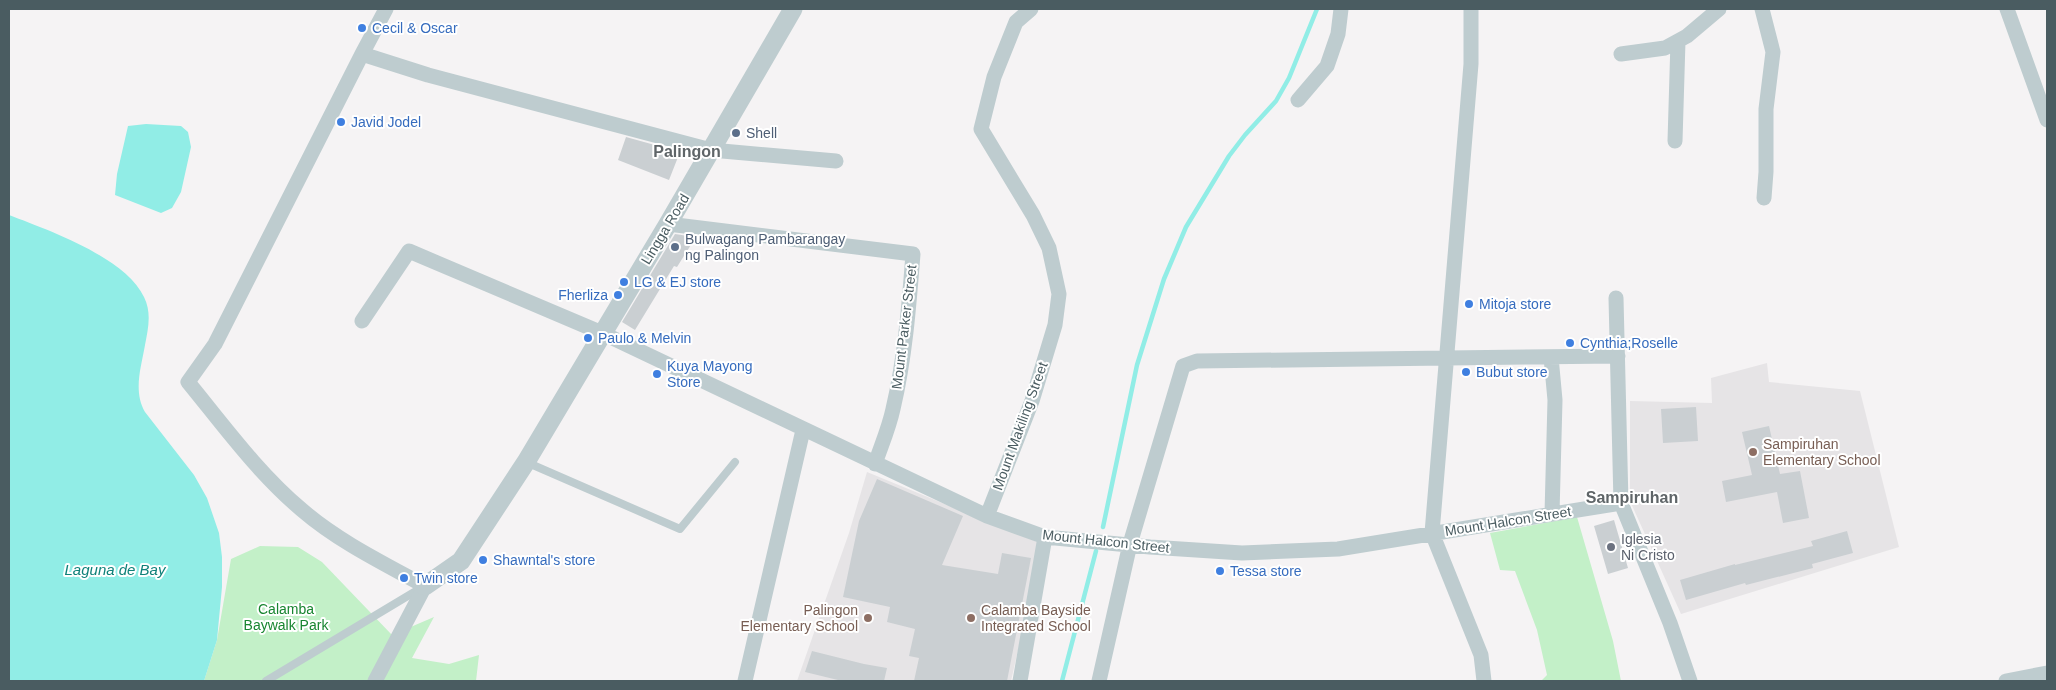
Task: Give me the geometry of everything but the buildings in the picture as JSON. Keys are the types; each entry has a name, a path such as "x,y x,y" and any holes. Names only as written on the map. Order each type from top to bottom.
{"street":[{"path":"375,681 425,586 355,548 302,511 261,471 188,382 215,344 386,9"},
{"name":"Lingga Road","path":"425,586 461,561 526,462 793,9"},
{"name":"Mount Makiling Street","path":"986,516 1032,401 1055,325 1060,294 1049,248 1033,215 981,129 994,76 1016,22 1031,9"},
{"path":"1298,100 1327,66 1338,34 1341,9"},
{"path":"1471,9 1471,64 1445,358 1432,533 1481,656 1484,681"},
{"path":"1621,54 1665,48 1687,36 1719,9"},
{"path":"1762,9 1773,52 1766,109 1764,198"},
{"path":"2007,9 2047,118"},
{"path":"1675,142 1678,41"},
{"path":"362,54 428,75 711,150 836,161"},
{"name":"Mount Parker Street","path":"668,224 913,254 901,369 893,410 875,464"},
{"name":"Mount Halcon Street","path":"362,321 409,251 602,333 986,516 1045,537 1242,553 1338,548 1621,503"},
{"path":"1616,298 1621,503 1670,624 1690,681"},
{"path":"1551,356 1555,400 1552,514"},
{"path":"1099,681 1130,544 1183,366 1197,361 1618,356"},
{"path":"745,681 803,430"},
{"path":"1020,681 1045,537"},
{"path":"2006,681 2047,673"}],"lane":[{"path":"526,462 680,529 734,462"},
{"path":"266,681 425,586"}],"shaded area":[{"name":"Sampiruhan Elementary School","path":"1767,363 1769,382 1860,391 1899,547 1681,614 1630,501 1630,401 1712,403 1711,378"},
{"name":"Calamba Bayside Integrated School","path":"867,472 1042,544 1011,681 797,681 849,533"}],"green space":[{"path":"1577,517 1613,641 1621,681 1541,681 1547,675 1537,630 1515,571 1500,570 1490,533"},
{"name":"Calamba Baywalk Park","path":"260,546 298,547 322,562 392,635 434,617 412,658 449,664 479,655 476,681 204,681 217,640 231,559"}],"water":[{"path":"146,124 181,126 188,132 191,147 181,192 172,208 161,213 115,195 117,174 128,126"},
{"name":"Laguna de Bay","path":"9,215 64,237 103,257 120,269 134,283 144,297 149,321 139,379 141,404 145,412 194,475 207,498 219,533 222,557 222,587 217,640 204,681 9,681"}],"waterway":[{"path":"1103,527 1137,365 1164,279 1186,227 1229,156 1276,101 1289,78 1317,9"},
{"path":"1062,681 1096,551"}],"place":[{"name":"Cecil & Oscar","path":"362,28"},
{"name":"Javid Jodel","path":"341,122"},
{"name":"Shell","path":"736,133"},
{"name":"Bulwagang Pambarangay ng Palingon","path":"675,247"},
{"name":"LG & EJ store","path":"624,282"},
{"name":"Fherliza","path":"618,295"},
{"name":"Mitoja store","path":"1469,304"},
{"name":"Paulo & Melvin","path":"588,338"},
{"name":"Cynthia;Roselle","path":"1570,343"},
{"name":"Bubut store","path":"1466,372"},
{"name":"Kuya Mayong Store","path":"657,374"},
{"name":"Sampiruhan Elementary School","path":"1753,452"},
{"name":"Iglesia Ni Cristo","path":"1611,547"},
{"name":"Shawntal's store","path":"483,560"},
{"name":"Tessa store","path":"1220,571"},
{"name":"Twin store","path":"404,578"},
{"name":"Palingon Elementary School","path":"868,618"},
{"name":"Calamba Bayside Integrated School","path":"971,618"}],"district":[{"name":"Palingon","path":"687,151"},
{"name":"Sampiruhan","path":"1632,497"}]}
